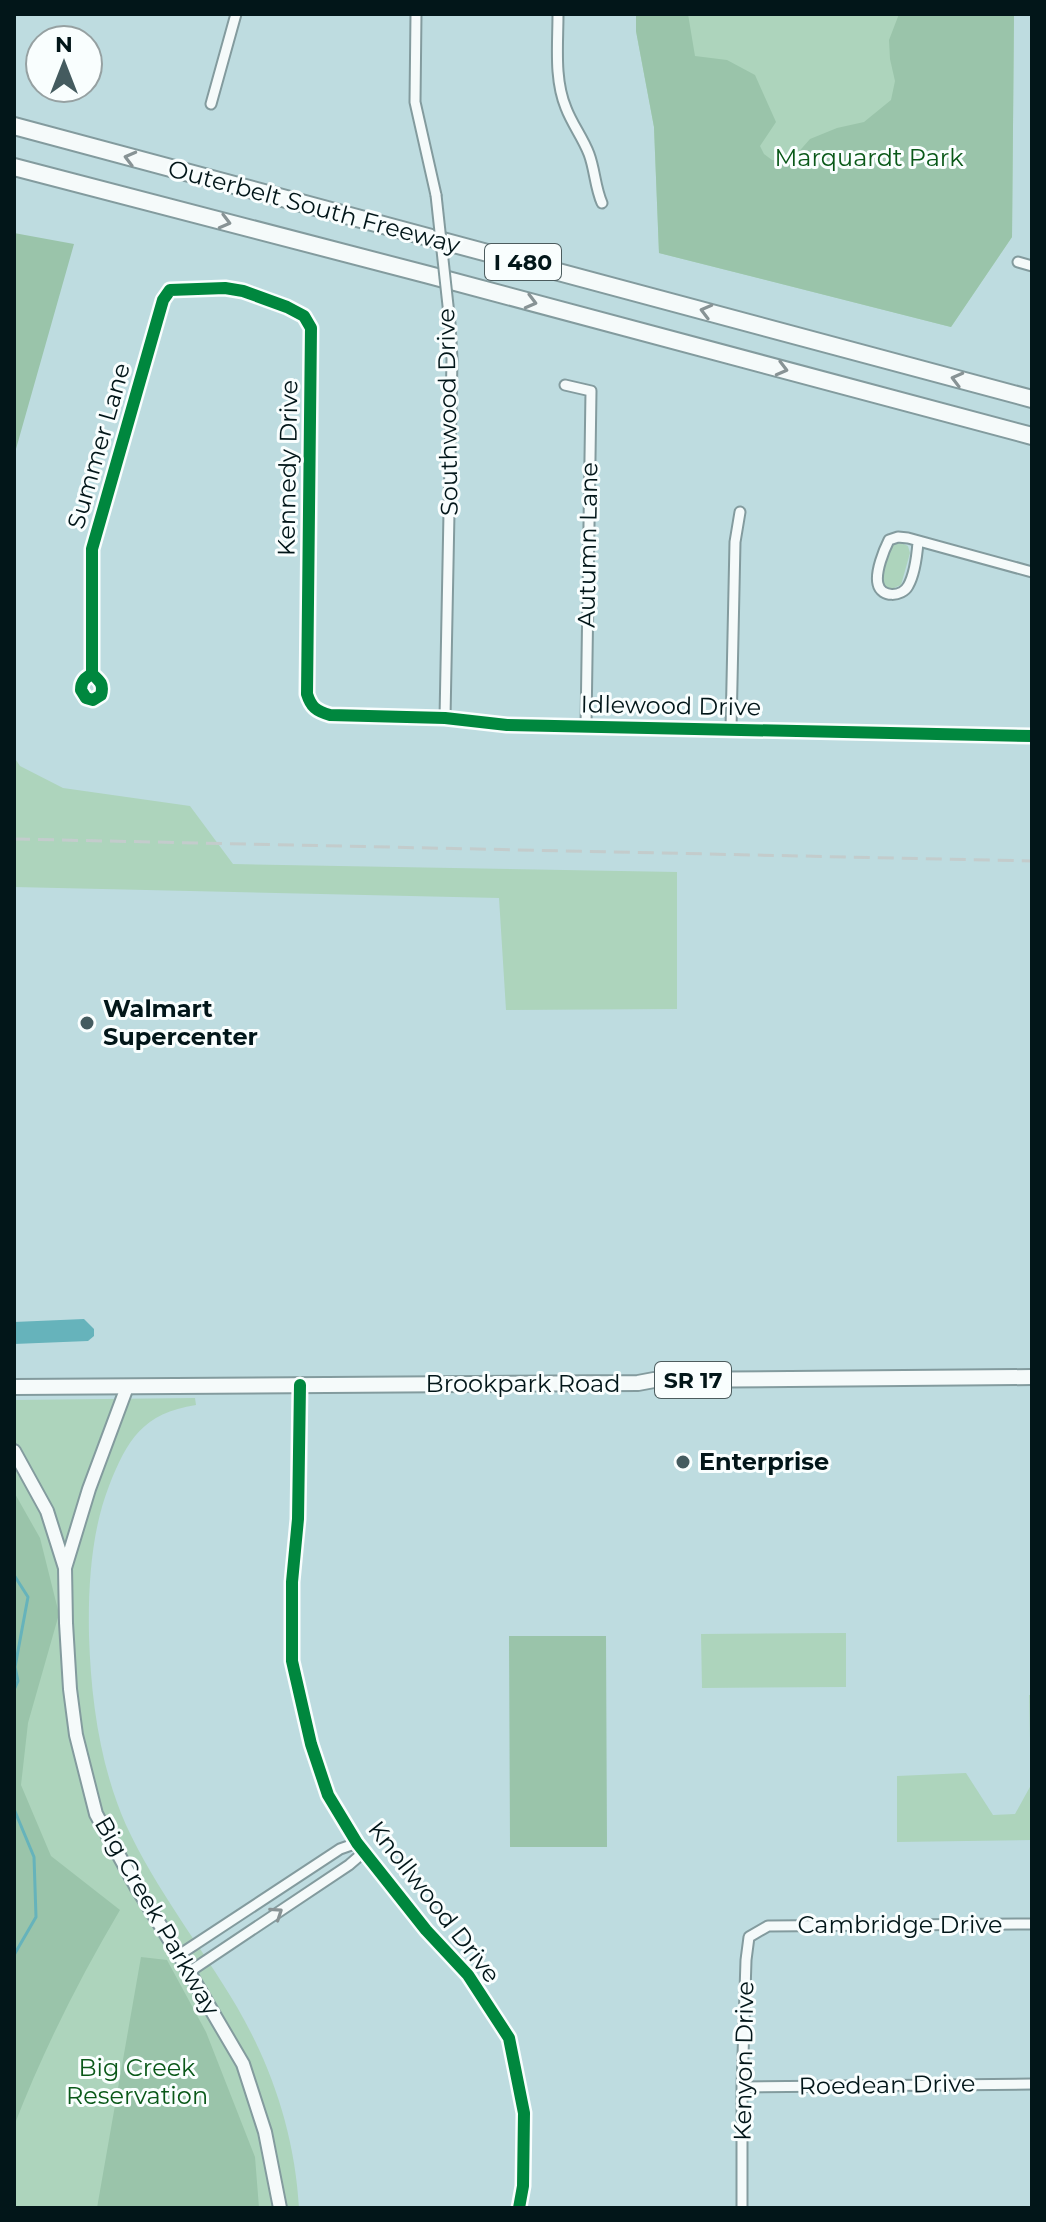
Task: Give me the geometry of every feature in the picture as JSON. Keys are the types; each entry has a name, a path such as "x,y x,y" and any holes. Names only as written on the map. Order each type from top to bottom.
{"highway":[{"name":"Outerbelt South Freeway","path":"14,126 1032,399"},
{"name":"Outerbelt South Freeway","path":"14,167 1032,436"}],"main road":[{"name":"Brookpark Road","path":"14,1387 1032,1377"}],"street":[{"path":"211,104 236,14"},
{"name":"Southwood Drive","path":"416,14 415,102 436,195 452,359 445,718"},
{"path":"558,14 558,80 565,108 588,152 602,203"},
{"path":"1018,262 1032,266"},
{"name":"Summer Lane","path":"92,674 92,549 163,300 170,290 225,288"},
{"name":"Kennedy Drive","path":"225,288 243,291 287,307 304,316 311,328 307,694 311,706"},
{"name":"Autumn Lane","path":"565,385 591,391 586,726"},
{"path":"731,729 735,542 740,512"},
{"path":"918,542 908,587 900,594 881,590 878,575 889,540 898,537 918,542 1032,572"},
{"name":"Idlewood Drive","path":"311,706 330,715 445,718 507,725 1032,736"},
{"name":"Knollwood Drive","path":"300,1385 292,1661 303,1711 328,1795 357,1843 426,1930 468,1975 509,2038 524,2113 523,2186 519,2208"},
{"name":"Big Creek Parkway","path":"65,1568 89,1489 127,1387"},
{"name":"Big Creek Parkway","path":"14,1451 47,1511 65,1568 70,1689 76,1735 96,1814 243,2064 265,2132 280,2208"},
{"path":"179,1955 340,1849 357,1843"},
{"path":"189,1972 364,1852"},
{"path":"296,1878 307,1893"},
{"path":"242,1914 253,1929"},
{"name":"Cambridge Drive","path":"768,1926 1032,1924"},
{"name":"Kenyon Drive","path":"742,2208 746,1960 749,1937 768,1926"},
{"name":"Roedean Drive","path":"742,2087 1032,2084"}],"green space":[{"name":"Marquardt Park","path":"636,14 1014,14 1012,237 951,327 659,253 654,127 636,31"},
{"name":"Marquardt Park","path":"636,14 688,14 695,56 727,60 755,75 776,122 760,146 772,160 783,161 795,156 810,139 864,122 891,100 895,81 889,40 899,14 1014,14 1012,237 951,327 659,253 654,127 636,31"},
{"path":"14,233 74,244 14,456"},
{"path":"897,541 908,546 910,553 901,585 889,590 884,587 882,568 886,555"},
{"path":"14,757 20,766 63,788 190,806 233,864 677,872 677,1009 506,1010 499,898 14,887"},
{"name":"Big Creek Reservation","path":"195,1398 196,1405 163,1415 139,1431 123,1455 103,1504 94,1541 89,1598 95,1708 103,1756 126,1825 165,1895 237,2007 271,2079 293,2155 299,2208 14,2208 14,1400"},
{"path":"14,1492 40,1538 59,1614 28,1723 21,1785 51,1856 120,1910 62,2016 14,2126"},
{"path":"846,1633 846,1687 702,1688 701,1634"},
{"path":"509,1636 606,1636 607,1847 510,1847"},
{"path":"1029,1695 1032,1695 1032,1840 897,1842 897,1776 966,1773 993,1815 1015,1814 1031,1785"},
{"path":"141,1957 167,1960 206,2032 255,2157 259,2208 97,2208"}],"water":[{"path":"84,1319 94,1329 94,1336 88,1341 14,1344 14,1322"}],"waterway":[{"path":"14,1575 28,1597 15,1667 18,1681 14,1690"},
{"path":"14,1809 34,1857 36,1917 14,1955"}],"railway":[{"path":"14,839 1032,861"}],"cycle path":[{"path":"92,674 84,680 81,690 86,698 93,700 101,695 102,685 92,674 92,549 163,300 170,290 225,288 243,291 287,307 304,316 311,328 307,694 318,710 330,715 445,718 507,725 1032,736"},
{"path":"300,1385 292,1661 311,1744 328,1795 357,1843 426,1930 468,1975 509,2038 524,2113 523,2186 519,2208"}],"place":[{"name":"Walmart Supercenter","path":"87,1023"},
{"name":"Enterprise","path":"683,1462"}]}
